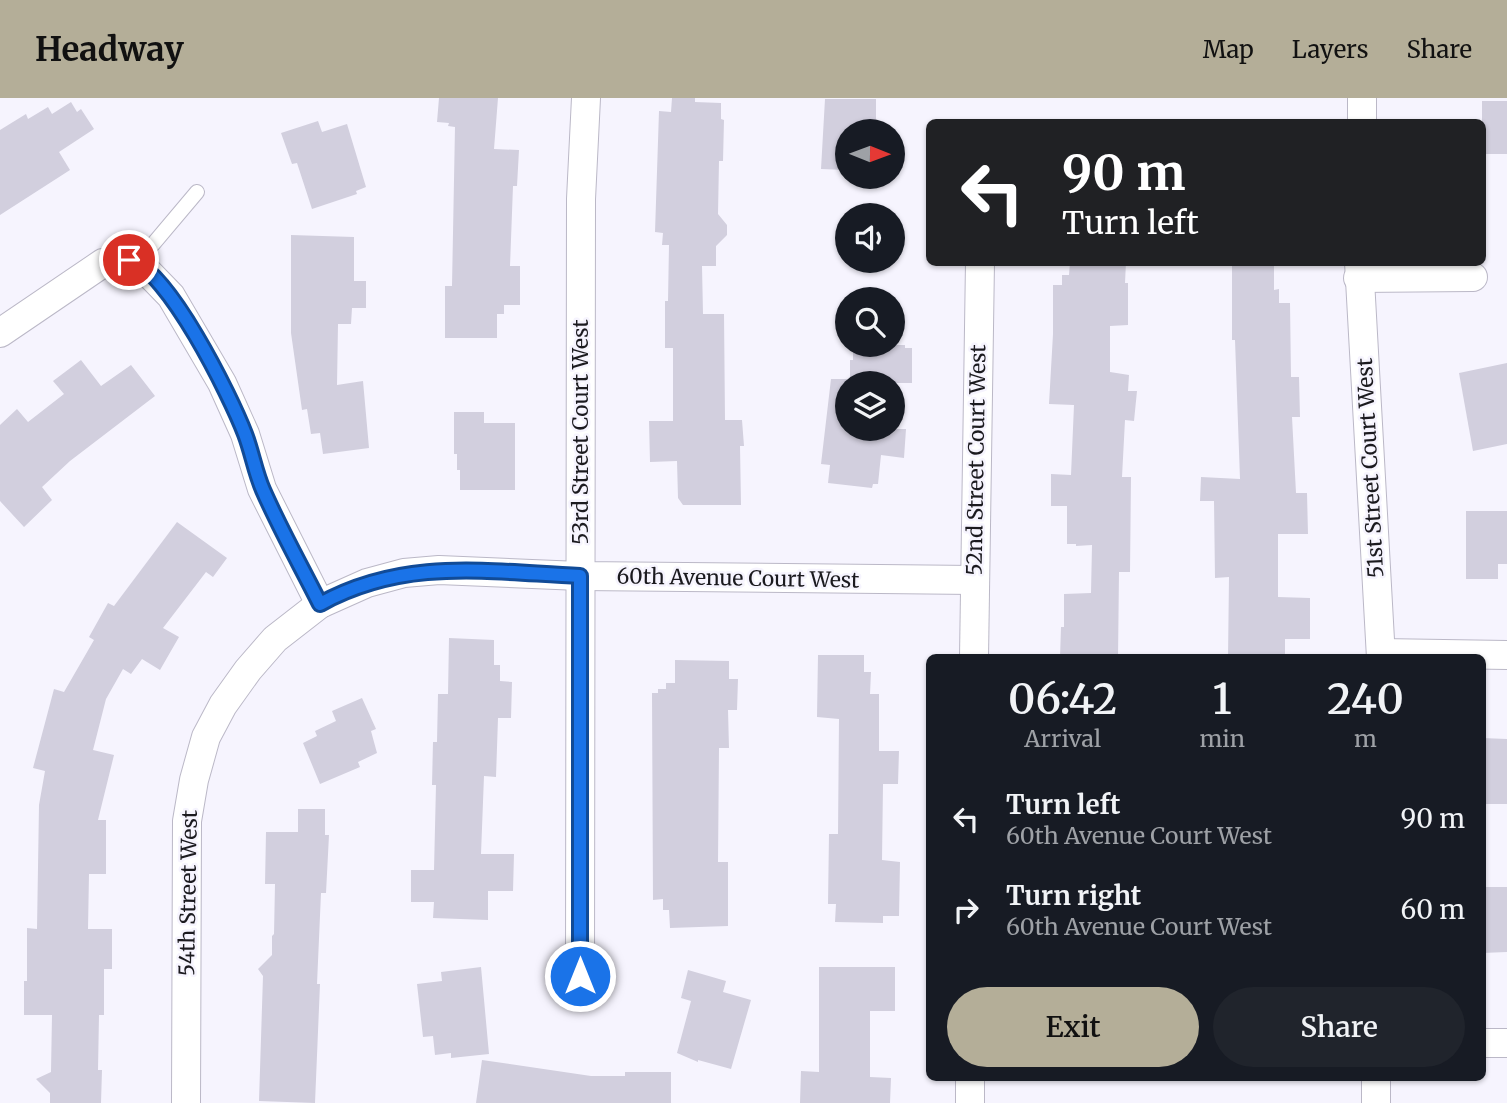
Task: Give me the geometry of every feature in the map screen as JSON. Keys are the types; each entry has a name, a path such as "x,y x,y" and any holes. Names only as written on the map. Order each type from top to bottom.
{"street":[{"name":"53rd Street Court West","path":"580,976 581,199 586,98"},
{"path":"1362,119 1363,98"},
{"path":"0,333 103,263 134,261 171,296 222,383 245,433 262,488 320,604"},
{"name":"52nd Street Court West","path":"974,654 980,266"},
{"name":"51st Street Court West","path":"1381,654 1359,270 1474,277"},
{"name":"60th Avenue Court West","path":"320,604 368,583 404,573 439,570 580,576 974,580"},
{"name":"54th Street West","path":"186,1103 187,821 194,780 206,737 223,705 248,670 275,639 320,604"},
{"path":"1486,655 1507,655"},
{"path":"1486,1043 1507,1043"},
{"path":"970,1081 970,1103"},
{"path":"1376,1081 1376,1103"}],"lane":[{"path":"134,261 197,192"}],"building":[{"path":"439,98 498,98 494,149 519,150 517,186 513,186 510,266 520,266 520,305 504,305 504,314 497,314 497,338 445,338 445,286 452,286 455,127 448,126 449,123 437,122"},
{"path":"672,98 695,98 695,102 721,103 721,119 724,120 723,161 719,161 718,214 727,225 727,235 716,246 716,266 702,266 703,314 724,314 725,420 742,420 744,446 740,446 741,505 683,505 678,498 677,461 650,462 649,421 673,421 673,348 665,348 669,245 662,245 663,233 655,232 659,111 671,112"},
{"path":"825,99 876,99 876,119 835,119 835,170 821,169"},
{"path":"1482,101 1507,101 1507,154 1486,154 1486,119 1482,119"},
{"path":"71,102 77,112 81,109 94,129 59,152 70,170 0,215 0,130 26,114 28,119 48,107 52,114"},
{"path":"318,121 322,132 347,124 366,187 356,191 357,194 312,209 297,163 292,164 281,133"},
{"path":"291,235 354,237 354,281 366,281 366,308 352,308 351,324 338,324 337,385 363,381 369,448 323,454 320,433 311,434 307,409 302,410 291,333"},
{"path":"1070,266 1126,266 1128,325 1110,326 1110,372 1129,375 1128,391 1137,391 1134,421 1125,420 1122,477 1131,477 1130,572 1119,572 1118,654 1060,654 1061,627 1064,627 1064,594 1091,593 1092,545 1067,544 1067,506 1051,506 1051,474 1071,475 1074,405 1049,404 1053,285 1062,285 1062,275 1069,275"},
{"path":"1232,266 1274,266 1274,290 1279,289 1279,303 1290,303 1291,377 1299,377 1300,417 1292,417 1296,493 1307,493 1308,534 1278,534 1278,597 1310,598 1310,639 1285,639 1285,654 1228,654 1229,577 1215,578 1214,501 1200,501 1201,477 1240,479 1235,340 1232,340"},
{"path":"905,348 912,348 912,383 905,383 905,371 850,371 850,360 853,360 853,357 905,357"},
{"path":"81,360 101,386 131,365 155,396 70,461 42,487 52,500 24,527 0,501 0,425 17,409 28,422 64,394 53,381"},
{"path":"1507,363 1507,444 1473,451 1459,373"},
{"path":"831,379 835,379 835,441 905,441 906,429 904,458 881,455 878,484 873,484 872,488 828,483 830,465 821,464"},
{"path":"454,412 484,412 484,423 515,423 515,490 460,490 460,470 457,470 457,454 454,454"},
{"path":"1466,511 1507,511 1507,564 1498,564 1498,579 1466,579"},
{"path":"177,522 227,558 213,577 206,572 163,628 179,637 160,670 142,659 131,674 123,669 106,699 93,750 114,755 98,820 106,820 106,874 89,874 88,929 112,929 112,969 104,969 104,1015 99,1015 98,1070 102,1070 101,1103 50,1103 50,1093 36,1079 51,1072 52,1015 24,1015 27,928 37,929 39,805 45,771 33,768 54,689 64,692 94,640 89,637 108,603 114,606"},
{"path":"449,638 494,640 494,665 500,665 500,681 512,682 511,718 498,718 496,777 484,776 481,854 514,854 513,891 488,891 488,920 433,918 434,902 411,902 411,870 434,870 436,785 432,785 433,742 437,742 438,694 448,694"},
{"path":"818,655 864,655 864,672 871,672 870,694 879,694 879,751 899,751 898,784 883,784 882,860 900,862 899,916 883,916 883,923 835,922 836,904 828,904 829,834 838,834 839,719 817,717"},
{"path":"675,660 729,661 729,679 738,679 737,710 728,710 729,748 719,748 718,862 728,862 728,926 670,928 669,910 663,910 663,899 653,900 652,693 658,693 658,689 666,689 666,683 675,683"},
{"path":"362,698 376,729 371,731 377,753 358,762 360,767 320,784 303,743 317,736 315,731 336,721 332,711"},
{"path":"1486,738 1507,739 1507,804 1486,804"},
{"path":"298,809 325,809 325,835 329,835 326,893 321,893 315,1103 259,1101 263,976 258,969 272,955 274,934 275,884 265,884 266,832 298,832"},
{"path":"1486,887 1507,887 1507,952 1486,953"},
{"path":"481,967 489,1054 451,1058 451,1053 435,1055 433,1036 423,1037 417,984 442,981 441,972"},
{"path":"819,967 895,967 895,1011 870,1011 870,1077 891,1078 890,1103 800,1103 801,1071 819,1072"},
{"path":"688,970 726,981 723,992 751,1000 731,1069 698,1062 677,1053 691,1001 681,998"},
{"path":"482,1060 591,1076 625,1076 625,1072 671,1072 671,1103 476,1103"}],"route":[{"path":"129,260 138,262 171,296 222,383 245,433 262,488 320,604 368,583 404,573 439,570 580,576 580,976"}]}
